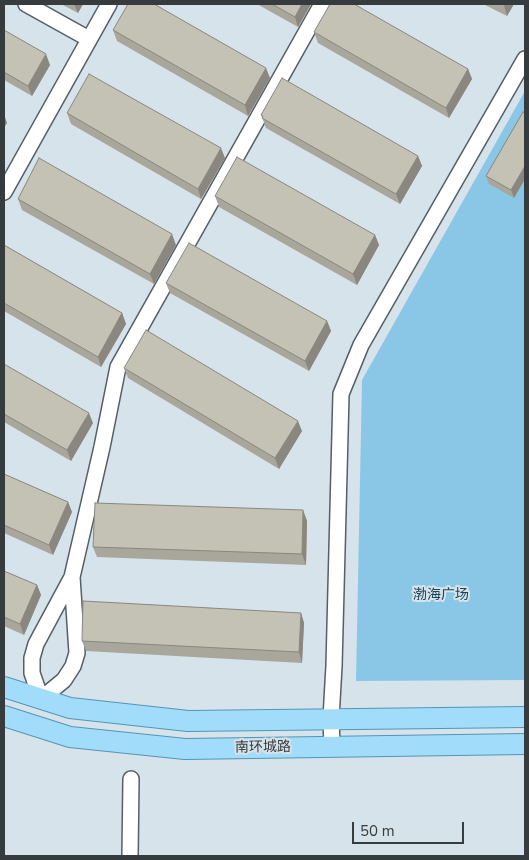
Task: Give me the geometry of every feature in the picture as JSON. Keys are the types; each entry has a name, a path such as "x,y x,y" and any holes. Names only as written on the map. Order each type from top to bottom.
{"main road":[{"name":"南环城路","path":"4,687 70,708 188,721 525,717"},
{"name":"南环城路","path":"4,716 70,737 186,749 525,744"}],"street":[{"path":"26,4 89,39"},
{"path":"4,192 108,4"},
{"path":"72,577 77,652 73,666 64,680 41,699 32,673 32,658 36,644 72,577 118,367 322,4"},
{"path":"332,747 331,718 341,394 361,345 525,59"},
{"path":"130,856 131,779"}],"green space":[{"name":"渤海广场","path":"525,91 525,680 356,681 362,380"}],"building":[{"path":"128,4 154,4 266,68 245,105 113,30"},
{"path":"272,4 302,4 295,17"},
{"path":"330,4 354,4 468,69 446,108 314,32"},
{"path":"4,30 46,54 28,86 4,72"},
{"path":"89,74 221,148 198,189 67,113"},
{"path":"282,78 418,156 396,194 262,118 263,116 261,115"},
{"path":"523,112 525,113 525,166 511,190 486,176"},
{"path":"237,157 375,235 353,274 215,196"},
{"path":"39,158 172,234 150,274 18,199"},
{"path":"189,243 327,321 305,361 166,283"},
{"path":"4,245 122,313 98,357 4,303"},
{"path":"146,330 298,421 275,458 124,368"},
{"path":"4,364 89,413 67,450 4,414"},
{"path":"4,474 68,502 49,545 4,525"},
{"path":"95,503 303,510 302,554 93,547"},
{"path":"4,571 37,585 20,624 4,617"},
{"path":"83,601 301,613 299,652 82,641"}]}
